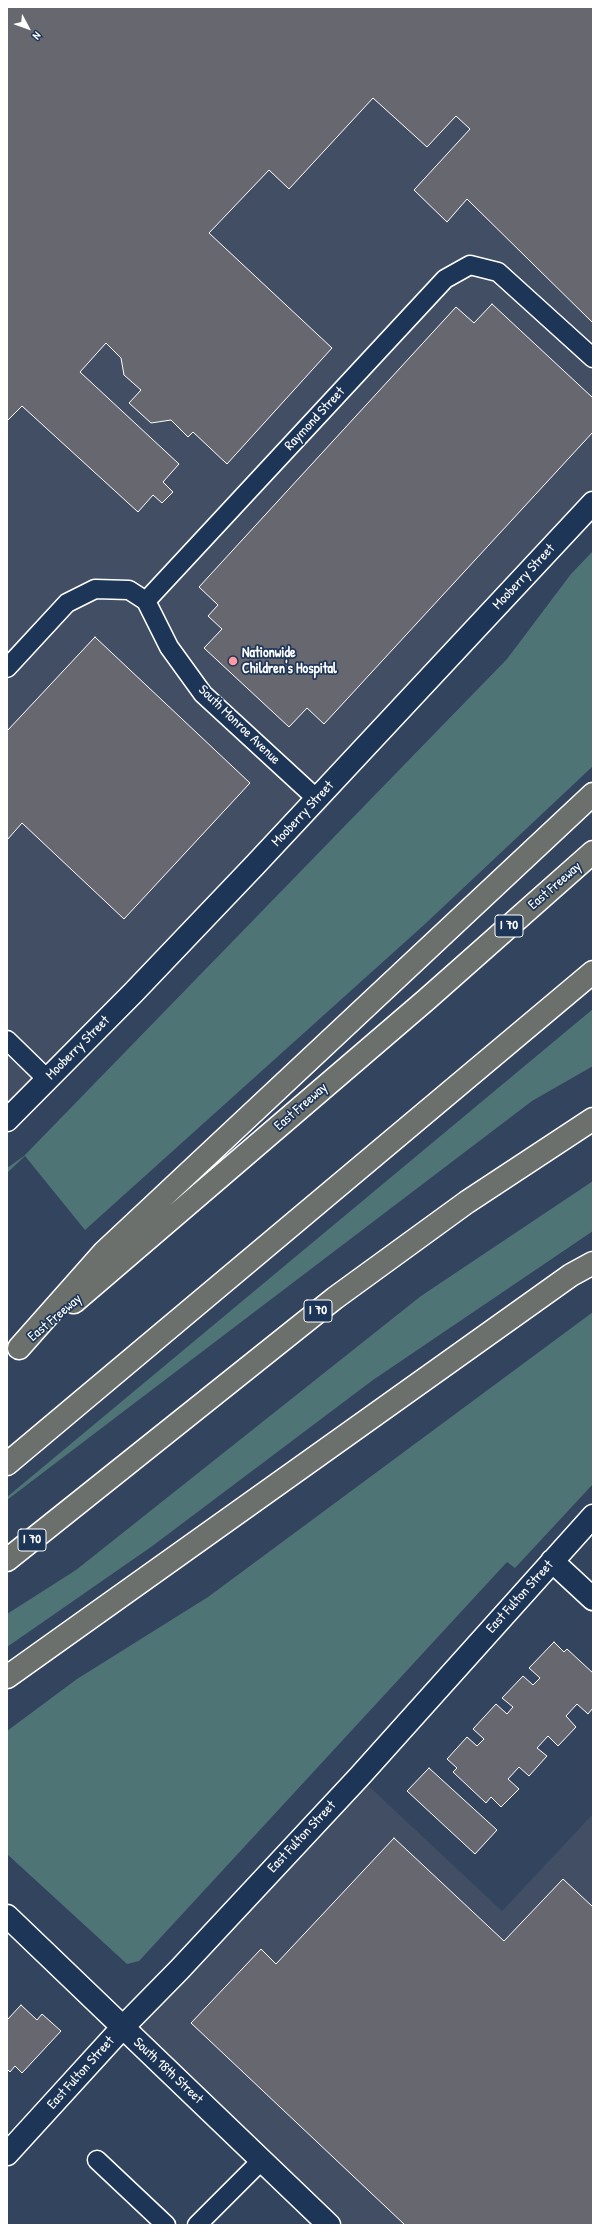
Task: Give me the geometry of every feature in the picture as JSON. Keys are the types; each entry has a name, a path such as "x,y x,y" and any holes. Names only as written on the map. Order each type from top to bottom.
{"highway":[{"path":"13,1353 104,1252 593,794"},
{"name":"East Freeway","path":"13,1353 235,1164 593,852"},
{"path":"7,1464 593,972"},
{"name":"I 70","path":"7,1560 335,1298 467,1202 593,1119"},
{"path":"7,1677 571,1275 593,1263"}],"street":[{"name":"Mooberry Street","path":"7,1120 46,1079 134,993 593,503"},
{"name":"East Fulton Street","path":"7,2154 122,2028 179,1970 359,1777 593,1516"},
{"path":"552,1561 593,1599"},
{"name":"South 18th Street","path":"7,1916 329,2225"}],"lane":[{"name":"Raymond Street","path":"146,601 445,278 470,265 498,272 593,358"},
{"path":"7,668 67,603 95,589 129,590 146,601"},
{"name":"South Monroe Avenue","path":"146,601 170,647 203,694 317,799"},
{"path":"7,1040 46,1079"},
{"path":"97,2160 166,2225"},
{"path":"198,2225 262,2160"}],"shaded area":[{"name":"Nationwide Children's Hospital","path":"7,7 593,7 593,512 325,810 239,900 7,1121"},
{"path":"359,1777 502,1911 593,1814 593,2225 329,2225 122,2028"}],"green space":[{"path":"593,551 593,766 425,924 85,1230 25,1156 7,1173 7,1168 24,1156 507,659 571,574"},
{"path":"593,1009 593,1066 532,1101 7,1500 7,1497"},
{"path":"593,1181 593,1231 373,1380 151,1547 7,1647 7,1614 76,1570 421,1296"},
{"path":"593,1312 593,1484 515,1568 507,1562 139,1961 127,1964 7,1854 7,1731 77,1679 208,1597"}],"building":[{"path":"7,7 593,7 593,323 467,199 447,222 414,190 470,129 456,116 427,147 373,98 289,189 269,170 209,233 332,348 227,464 193,432 188,437 171,420 151,423 129,403 141,390 124,375 121,358 106,343 80,372 179,464 163,482 173,492 162,503 153,495 138,512 22,406 7,421"},
{"path":"492,304 593,398 593,432 324,724 307,708 289,727 204,648 222,629 208,616 218,605 199,587 456,307 474,323"},
{"path":"95,637 250,783 124,919 22,823 7,840 7,731"},
{"path":"554,1642 564,1652 567,1649 593,1673 593,1708 588,1714 577,1704 566,1716 576,1727 558,1746 548,1736 537,1748 547,1756 529,1776 519,1767 508,1779 519,1789 501,1807 491,1797 486,1803 453,1772 457,1768 447,1759 467,1737 477,1746 484,1739 473,1729 496,1704 507,1714 513,1707 502,1698 523,1676 533,1685 540,1678 529,1668"},
{"path":"429,1768 497,1830 475,1854 407,1791"},
{"path":"394,1838 504,1941 563,1879 593,1907 593,2225 405,2225 191,2023 261,1949 276,1964"},
{"path":"21,2005 37,2020 42,2014 61,2031 22,2073 15,2066 10,2072 7,2069 7,2020"}],"place":[{"name":"Nationwide Children's Hospital","path":"233,661"}]}
